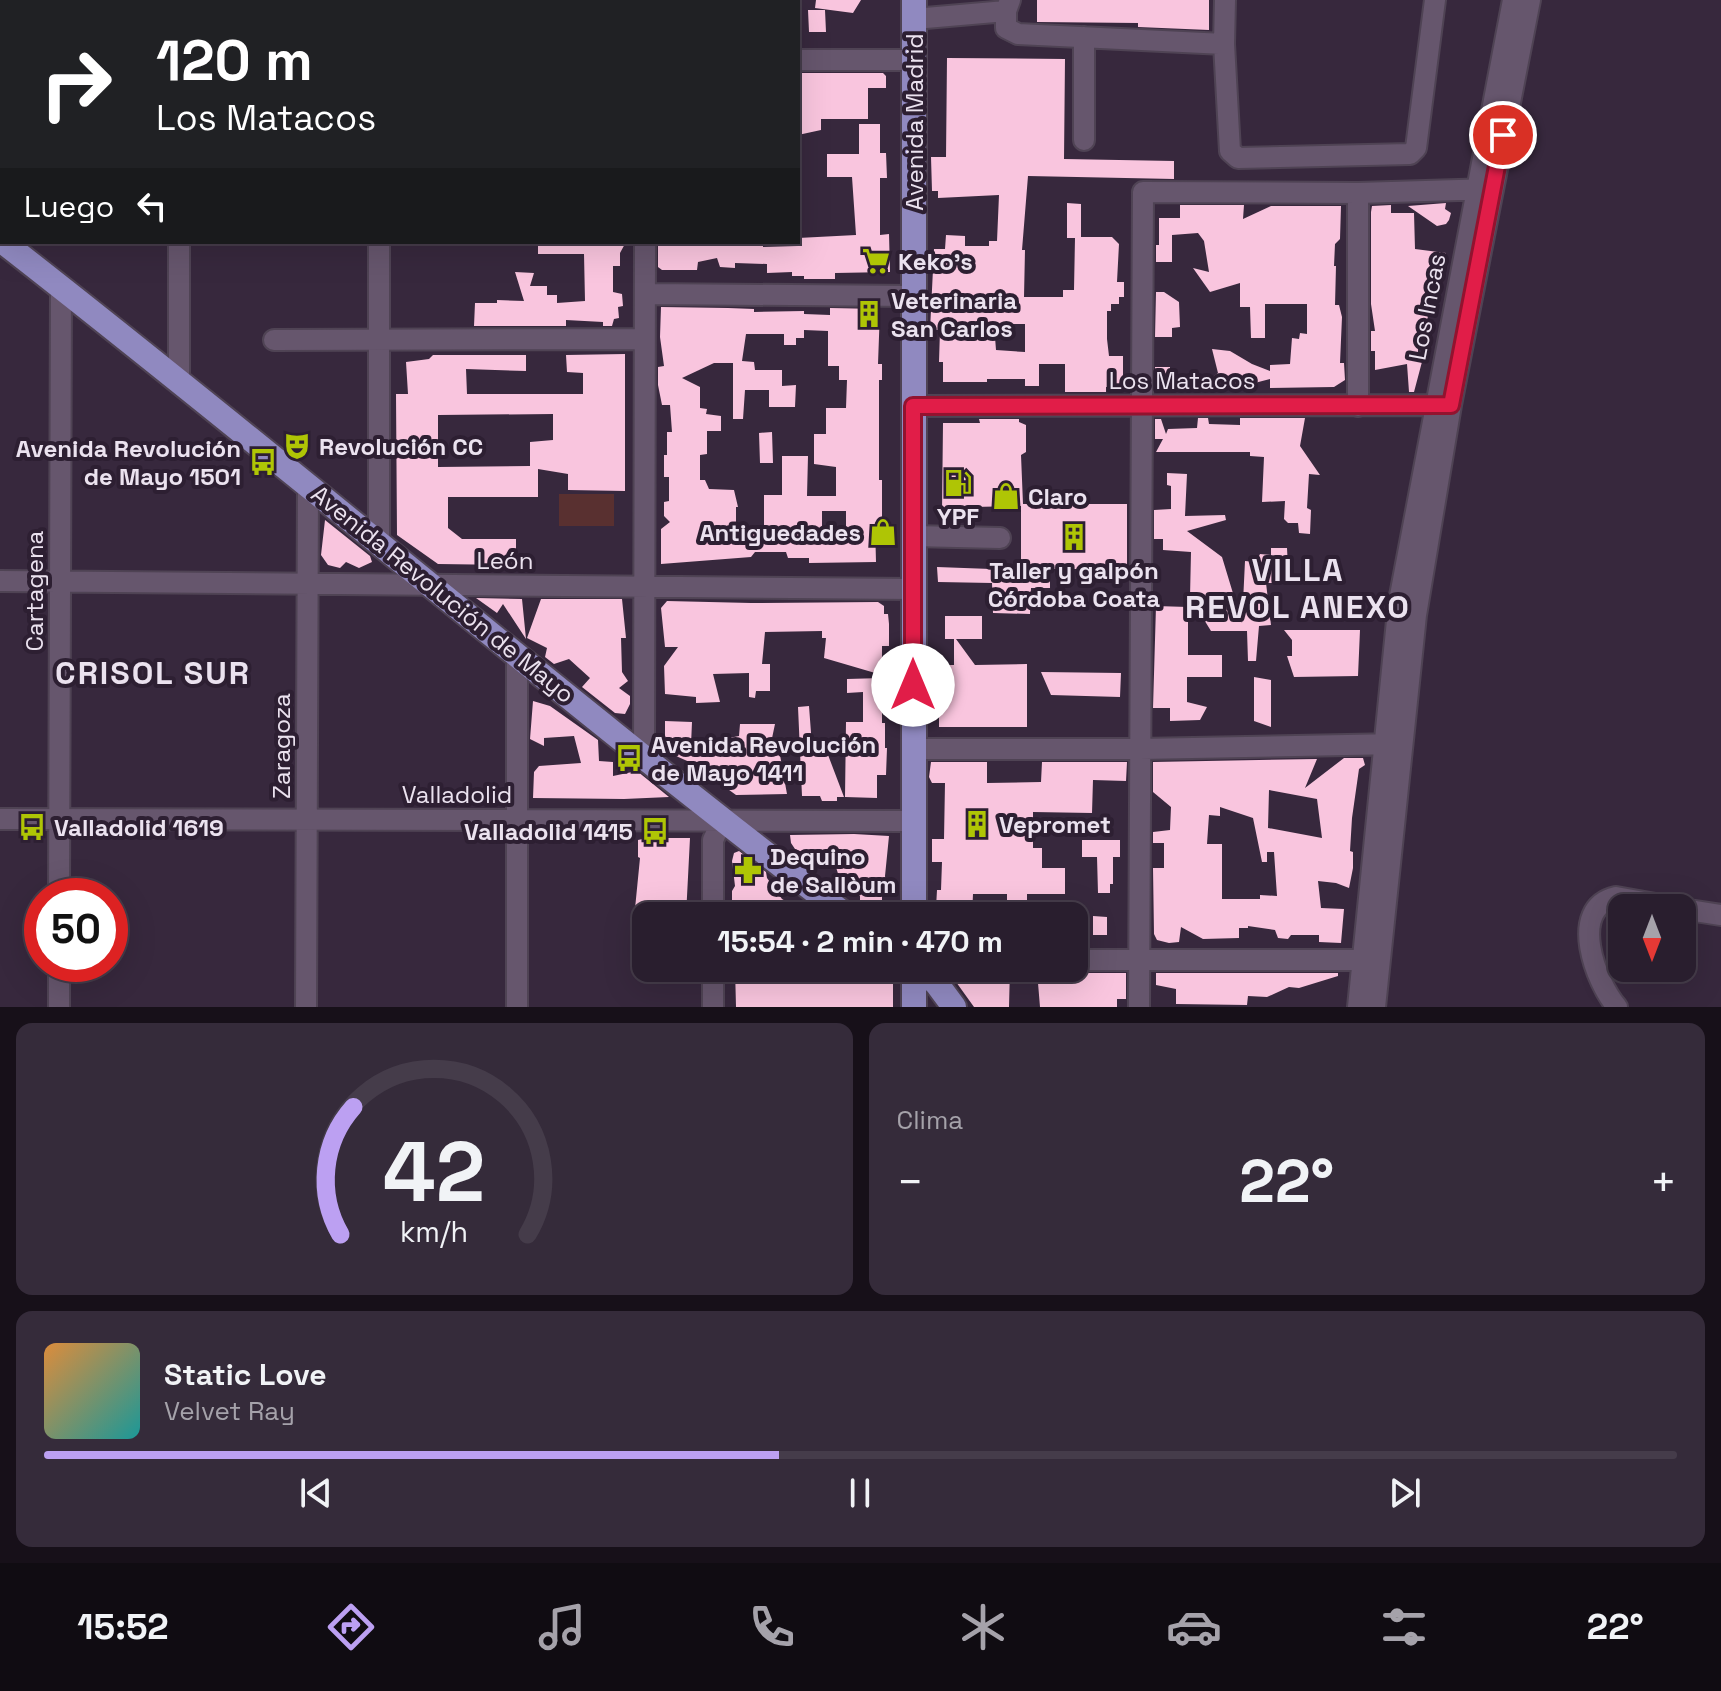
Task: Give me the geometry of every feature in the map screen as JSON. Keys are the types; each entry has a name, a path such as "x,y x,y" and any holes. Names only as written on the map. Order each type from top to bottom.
{"main road":[{"name":"Avenida Madrid","path":"914,9 914,902"},
{"name":"Avenida Revolución de Mayo","path":"6,244 722,821 829,902"},
{"path":"914,982 914,1007"},
{"path":"935,982 954,1007"}],"street":[{"path":"1225,0 1224,44 1230,151 1238,158 1410,154 1416,148 1435,0"},
{"name":"Los Incas","path":"1358,1007 1371,960 1392,744 1416,615 1443,405 1484,189 1513,0"},
{"name":"Los Incas","path":"1484,189 1530,0"},
{"path":"914,9 1008,5 1006,28 1018,34 1224,44"},
{"path":"1084,37 1084,140"},
{"path":"800,60 914,60"},
{"path":"1139,1007 1143,192 1358,193 1484,189"},
{"path":"1358,193 1358,406"},
{"path":"179,244 179,382"},
{"path":"379,244 379,542"},
{"path":"644,757 645,244"},
{"name":"Cartagena","path":"59,878 61,287"},
{"path":"645,294 914,296"},
{"path":"274,340 644,339"},
{"name":"Los Matacos","path":"913,406 1443,405"},
{"name":"Zaragoza","path":"306,1007 308,485"},
{"path":"913,536 1000,538"},
{"name":"León","path":"0,581 913,589"},
{"path":"517,654 517,1007"},
{"path":"913,749 1392,744"},
{"name":"Valladolid","path":"0,819 913,821"},
{"path":"713,902 713,840 722,821"},
{"path":"1608,901 1600,905 1590,922 1591,958 1602,986 1617,1007"},
{"path":"1696,911 1721,915"},
{"path":"1088,960 1371,960"},
{"name":"Los Incas","path":"1371,960 1375,1007"},
{"path":"59,982 59,1007"},
{"path":"713,982 713,1007"}],"shaded area":[{"path":"559,494 614,494 614,526 559,526"}],"building":[{"path":"816,0 861,0 853,13 815,8"},
{"path":"1037,0 1209,0 1209,30 1138,27 1138,23 1037,22"},
{"path":"808,10 825,10 826,32 809,32"},
{"path":"947,58 1065,59 1064,159 1174,161 1174,179 1028,176 1022,250 1025,250 1024,297 1063,297 1063,290 1074,290 1075,238 1067,238 1067,203 1081,204 1081,237 1112,237 1119,244 1117,282 1124,282 1124,297 1119,297 1119,304 1111,304 1111,311 1107,311 1107,339 1109,356 1123,356 1123,387 1106,387 1106,392 1065,392 1065,364 1039,364 1039,386 1025,386 1025,379 943,382 943,362 939,362 940,330 930,330 934,249 945,249 946,235 965,236 965,246 989,246 989,241 997,241 999,195 938,198 938,191 932,191 931,157 946,157","holes":["994,324 1025,324 1025,352 996,350"]},
{"path":"800,73 883,73 886,76 886,88 868,88 868,119 821,119 821,130 800,135"},
{"path":"859,124 880,124 880,153 886,153 887,178 880,178 880,235 889,234 890,272 835,273 835,279 804,279 804,276 792,276 792,272 767,273 767,264 735,263 735,268 720,267 717,258 698,262 697,270 662,270 658,267 658,244 798,246 800,238 856,235 852,177 827,177 827,154 859,154"},
{"path":"1446,203 1445,209 1451,213 1449,220 1437,226 1408,206"},
{"path":"1180,205 1244,205 1243,219 1271,206 1341,206 1340,239 1335,244 1334,266 1335,305 1339,305 1342,317 1340,363 1344,363 1345,380 1334,387 1270,388 1270,379 1243,386 1204,384 1218,373 1212,349 1230,351 1270,371 1270,365 1290,364 1292,338 1299,339 1300,333 1307,334 1307,304 1265,304 1265,338 1251,338 1250,307 1240,307 1240,283 1210,292 1193,268 1209,272 1204,241 1198,233 1172,235 1172,262 1156,262 1159,218 1180,218"},
{"path":"1391,205 1391,213 1414,213 1415,249 1446,253 1441,282 1426,282 1428,324 1427,329 1418,334 1418,357 1423,358 1414,392 1409,392 1407,364 1375,370 1375,351 1371,351 1371,331 1375,331 1371,304 1371,212 1372,206"},
{"path":"538,244 625,244 620,253 620,266 613,266 613,292 622,294 623,306 618,307 619,318 614,319 612,326 603,326 603,322 566,320 566,326 474,326 475,303 524,301 515,272 534,273 530,286 547,286 547,295 557,295 557,303 585,301 584,254 538,254"},
{"path":"1156,292 1164,292 1179,302 1180,327 1172,328 1172,337 1155,337"},
{"path":"661,307 804,311 804,314 830,315 830,308 880,309 878,364 882,364 882,380 879,380 879,480 882,480 882,517 875,524 876,562 809,563 809,558 788,558 786,552 755,552 751,557 661,564 661,529 670,522 664,516 664,502 669,501 669,477 664,477 664,455 667,455 667,432 672,432 670,405 662,405 658,385 658,367 664,366 660,337","holes":["804,330 828,331 828,366 839,366 839,380 847,380 846,408 826,408 826,434 814,434 814,464 836,467 836,496 807,496 808,456 782,456 782,495 764,495 764,528 736,530 738,507 734,490 709,489 705,480 700,480 700,455 707,454 707,431 721,431 721,416 706,414 707,409 700,408 700,387 682,378 714,363 733,363 733,419 743,419 745,390 769,390 769,407 795,407 796,385 782,386 782,370 755,370 754,362 742,361 746,334 784,334 784,345 796,345 796,338 804,338","822,511 846,511 846,536 822,536"]},
{"path":"625,354 625,491 568,490 568,474 538,469 538,497 448,497 448,528 462,539 516,539 516,565 438,564 397,535 396,394 408,394 406,362 429,359 433,355 526,355 526,371 466,369 467,394 583,394 583,373 567,372 566,355","holes":["553,414 553,440 530,442 530,466 438,467 438,415"]},
{"path":"1155,367 1170,367 1170,384 1155,384"},
{"path":"1198,418 1208,418 1209,424 1240,425 1240,418 1305,418 1300,446 1320,475 1309,474 1307,508 1311,510 1310,534 1299,533 1298,523 1288,523 1284,519 1285,501 1262,502 1264,457 1250,456 1250,452 1156,452 1163,439 1155,439 1155,419 1161,419 1166,434 1168,429 1197,428"},
{"path":"979,419 1019,419 1026,425 1026,452 1021,455 1023,504 1127,504 1127,569 1050,569 1050,588 1031,588 1030,614 993,613 992,583 938,582 937,567 1021,570 1021,506 973,507 973,512 942,512 943,423 980,423"},
{"path":"772,432 773,463 760,463 759,433"},
{"path":"1167,473 1187,474 1185,516 1225,515 1226,520 1187,531 1222,557 1242,623 1245,561 1256,562 1260,554 1271,555 1271,548 1287,548 1288,568 1278,572 1278,583 1266,583 1271,625 1259,626 1256,661 1248,661 1247,631 1211,631 1190,597 1191,552 1163,550 1163,539 1154,539 1154,510 1171,509 1171,486 1167,485"},
{"path":"325,520 370,556 372,562 359,568 346,562 340,568 328,565 321,555"},
{"path":"476,598 522,599 526,639 503,604 497,613"},
{"path":"541,599 622,599 626,638 621,638 622,672 628,681 619,688 630,696 625,714 615,713 582,687 590,678 569,659 554,664 545,657 547,648 527,638"},
{"path":"667,601 878,602 884,606 884,614 888,614 889,624 889,646 882,646 882,675 824,658 826,638 822,638 822,631 765,632 762,664 770,664 770,691 756,691 755,698 749,697 749,673 713,674 720,702 696,703 696,697 665,694 664,666 678,647 665,647 661,608"},
{"path":"1156,606 1188,607 1188,655 1222,655 1222,677 1187,677 1187,702 1207,707 1200,720 1170,721 1170,708 1153,708"},
{"path":"945,616 982,616 982,639 956,639 975,665 1027,664 1027,727 939,727 939,707 946,707 946,665 954,665 954,639 945,639"},
{"path":"1284,630 1360,630 1358,676 1294,677 1287,656 1292,656 1292,640"},
{"path":"1041,672 1121,673 1120,697 1051,695"},
{"path":"1254,677 1271,680 1271,727 1254,721"},
{"path":"882,678 886,775 877,775 877,798 845,797 846,722 863,722 863,692 847,693 847,679"},
{"path":"533,701 550,706 598,740 599,761 613,762 613,776 637,771 669,797 533,798 534,772 539,766 581,763 574,736 544,738 544,746 530,739"},
{"path":"809,706 812,746 825,747 844,797 837,797 837,801 822,801 820,796 802,796 798,707"},
{"path":"665,721 692,722 691,745 702,745 702,748 730,748 729,738 739,736 740,724 775,724 771,743 775,756 780,755 787,794 736,795 725,787 726,781 708,767 676,756 675,750 665,751"},
{"path":"1344,758 1363,758 1365,765 1359,769 1352,818 1350,851 1353,852 1353,868 1349,888 1318,881 1321,908 1344,909 1341,943 1319,942 1319,935 1278,938 1275,930 1248,926 1239,928 1239,938 1203,939 1181,927 1179,942 1157,940 1154,934 1153,868 1164,868 1164,843 1153,843 1153,832 1170,830 1171,807 1153,792 1153,762 1317,759 1305,788","holes":["1269,790 1317,799 1322,838 1268,828","1220,807 1253,818 1262,862 1267,862 1267,852 1274,852 1277,896 1222,899 1222,844 1207,844 1209,815 1220,816"]},
{"path":"931,762 987,762 987,783 1041,782 1042,762 1127,762 1126,781 1093,780 1092,813 1033,812 1033,848 1042,848 1042,868 1065,868 1065,894 1027,894 1027,902 1007,902 1007,894 973,894 973,902 936,902 937,890 941,890 942,862 932,862 932,839 944,839 945,783 932,783 929,777"},
{"path":"790,835 889,836 885,876 887,889 882,890 882,902 860,902 860,896 856,893 857,879 839,877 836,867 820,863 815,857 795,849"},
{"path":"690,838 687,902 636,902 640,858 638,840"},
{"path":"1082,840 1120,840 1120,857 1113,857 1110,893 1098,893 1097,857 1082,857"},
{"path":"739,851 766,872 767,878 787,902 732,902 734,853"},
{"path":"1093,916 1107,917 1107,935 1093,935"},
{"path":"1088,973 1126,973 1126,999 1117,999 1117,1007 1040,1007 1038,982 1088,982"},
{"path":"1156,973 1338,973 1338,976 1299,988 1289,987 1267,997 1248,996 1247,1005 1176,1004 1176,989 1156,985"},
{"path":"735,982 893,982 893,1007 736,1007"},
{"path":"956,982 1010,982 1009,1007 974,1007"}],"place":[{"name":"Keko's","path":"876,261"},
{"name":"Veterinaria San Carlos","path":"869,314"},
{"name":"Revolución CC","path":"297,446"},
{"name":"Avenida Revolución de Mayo 1501","path":"263,462"},
{"name":"YPF","path":"958,483"},
{"name":"Claro","path":"1006,496"},
{"name":"Antiguedades","path":"883,532"},
{"name":"Taller y galpón Córdoba Coata","path":"1074,537"},
{"name":"Avenida Revolución de Mayo 1411","path":"629,758"},
{"name":"Vepromet","path":"977,824"},
{"name":"Valladolid 1619","path":"32,827"},
{"name":"Valladolid 1415","path":"655,831"},
{"name":"Dequino de Sallòum","path":"748,870"}],"district":[{"name":"VILLA REVOL ANEXO","path":"1298,588"},
{"name":"CRISOL SUR","path":"153,673"}],"route":[{"path":"913,685 913,406 1451,405 1503,135"}]}
